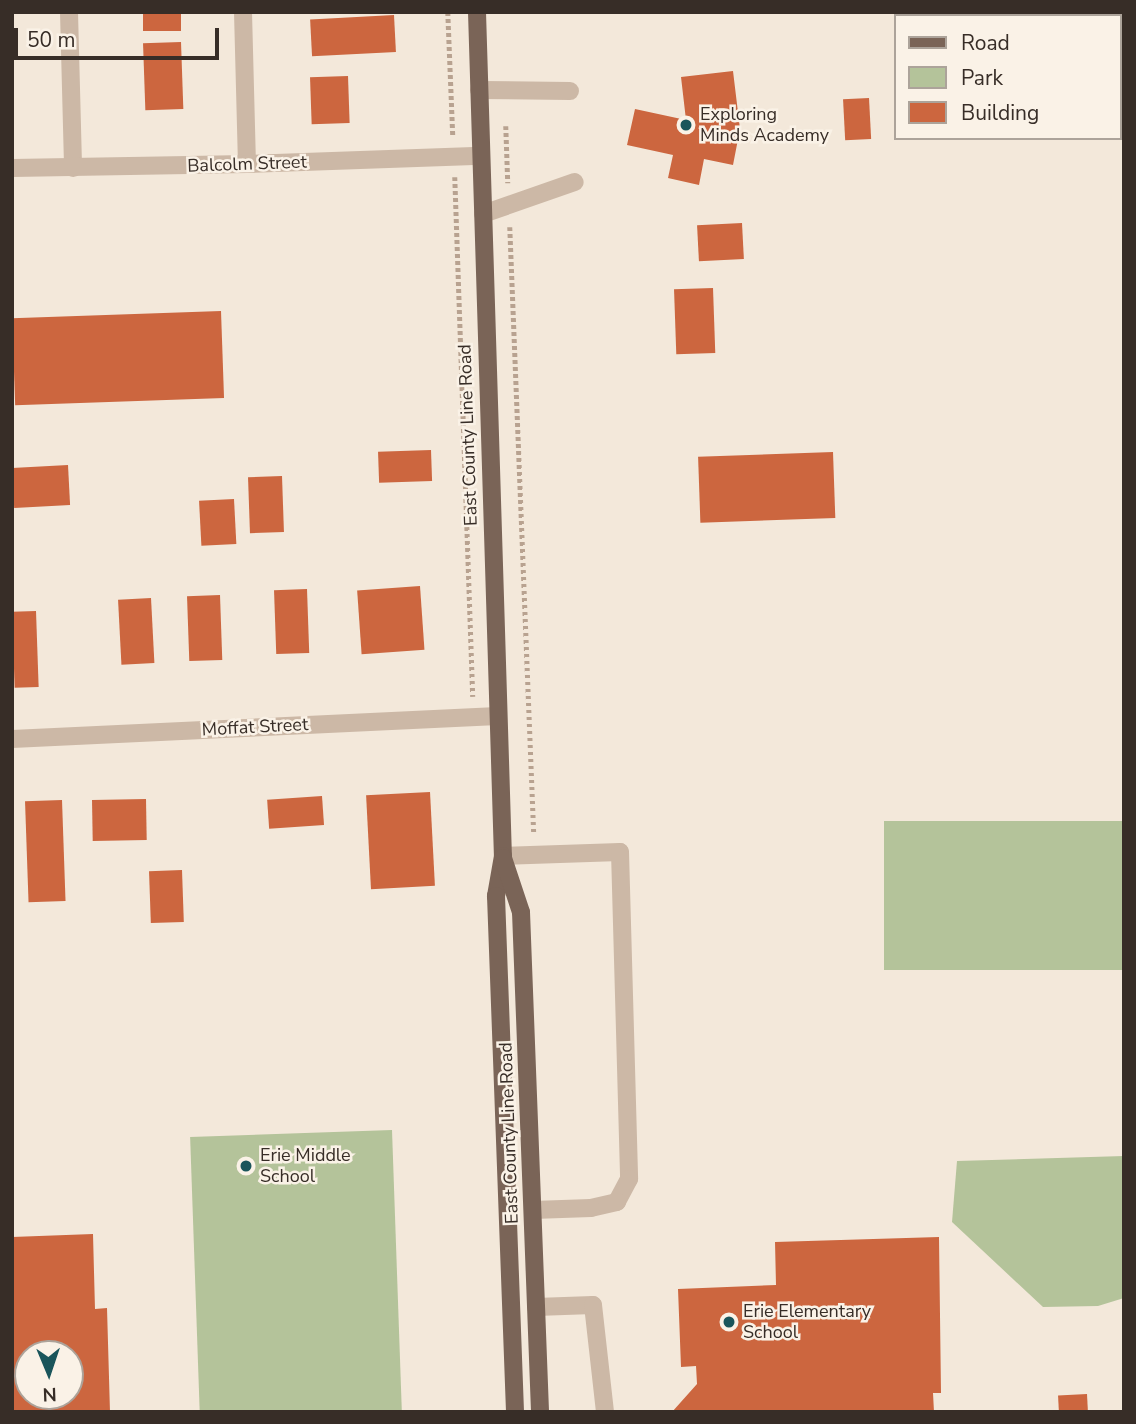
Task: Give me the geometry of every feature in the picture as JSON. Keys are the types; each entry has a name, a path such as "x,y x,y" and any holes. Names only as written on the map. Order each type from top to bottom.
{"main road":[{"name":"East County Line Road","path":"477,12 502,856 496,896 515,1412"},
{"name":"East County Line Road","path":"502,856 521,912 540,1412"}],"street":[{"path":"69,12 73,168"},
{"path":"243,12 247,164"},
{"path":"479,90 570,91"},
{"name":"Balcolm Street","path":"12,168 481,156"},
{"path":"483,214 575,182"},
{"name":"Moffat Street","path":"12,739 497,716"},
{"path":"502,856 620,852 629,1179 617,1202 591,1208 533,1210"},
{"path":"536,1307 593,1305 605,1412"}],"path":[{"path":"504,89 534,855"}],"green space":[{"path":"962,12 1124,12 1124,109 1122,14"},
{"path":"884,821 1124,821 1124,970 884,970"},
{"path":"392,1130 402,1412 200,1412 190,1137"},
{"path":"1124,1156 1124,1298 1098,1306 1043,1307 952,1222 957,1161"}],"building":[{"path":"143,12 181,12 181,31 143,31"},
{"path":"394,15 396,52 312,56 310,19"},
{"path":"181,42 183,109 145,110 143,43"},
{"name":"Exploring Minds Academy","path":"733,71 740,129 733,165 704,159 699,185 668,178 673,155 627,145 635,109 686,120 681,77"},
{"path":"348,76 350,123 312,124 310,77"},
{"path":"869,98 871,139 845,140 843,99"},
{"path":"742,223 744,259 699,261 697,225"},
{"path":"713,288 715,353 676,354 674,289"},
{"path":"221,311 224,398 15,405 12,318"},
{"path":"431,450 432,481 379,483 378,452"},
{"path":"833,452 835,518 700,523 698,457"},
{"path":"68,465 70,505 14,508 12,468"},
{"path":"282,476 284,532 250,533 248,477"},
{"path":"234,499 236,544 201,546 199,501"},
{"path":"420,586 424,650 362,654 357,590"},
{"path":"307,589 309,653 276,654 274,590"},
{"path":"220,595 222,660 189,661 187,596"},
{"path":"151,598 154,663 121,665 118,600"},
{"path":"36,611 39,687 15,688 12,612"},
{"path":"430,792 435,886 371,889 366,795"},
{"path":"322,796 324,825 269,829 267,800"},
{"path":"146,799 147,840 93,841 92,800"},
{"path":"62,800 66,901 29,902 25,801"},
{"path":"182,870 184,922 151,923 149,871"},
{"path":"93,1234 95,1309 107,1308 110,1412 12,1412 12,1237"},
{"name":"Erie Elementary School","path":"939,1237 941,1393 933,1393 934,1412 672,1412 697,1384 696,1366 681,1367 678,1289 776,1285 775,1242"},
{"path":"1087,1394 1088,1412 1059,1412 1058,1396"}],"place":[{"name":"Exploring Minds Academy","path":"686,125"},
{"name":"Erie Middle School","path":"246,1166"},
{"name":"Erie Elementary School","path":"729,1322"}]}
